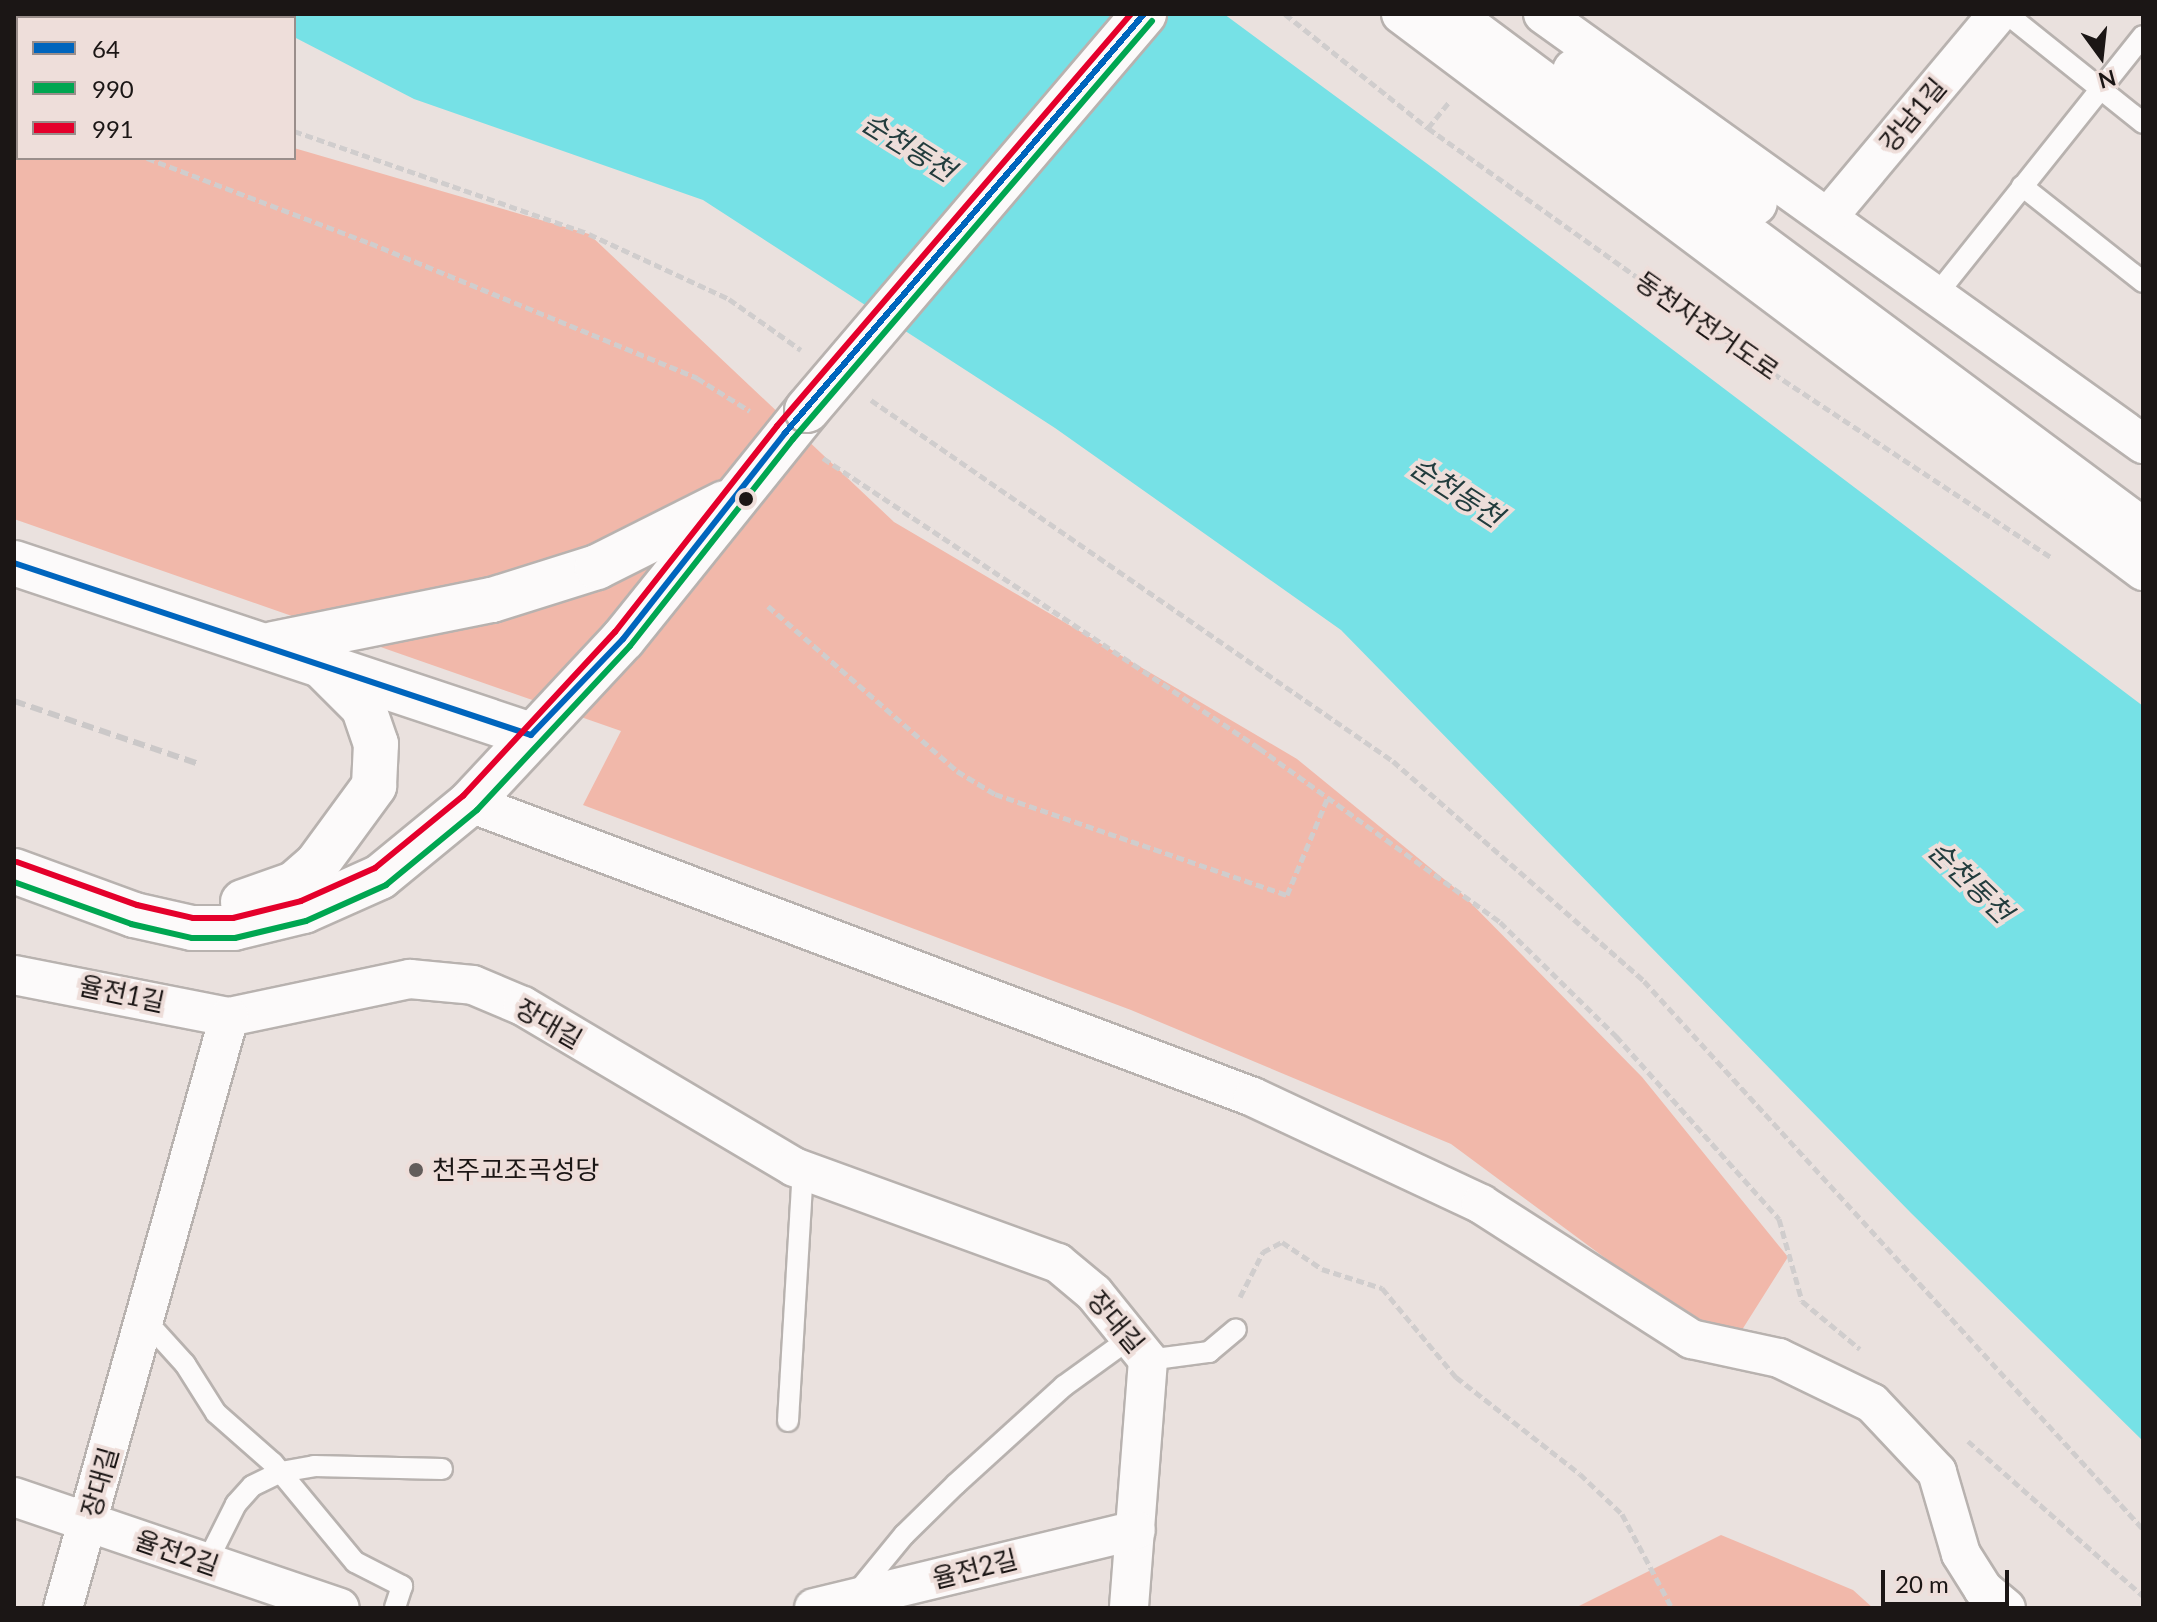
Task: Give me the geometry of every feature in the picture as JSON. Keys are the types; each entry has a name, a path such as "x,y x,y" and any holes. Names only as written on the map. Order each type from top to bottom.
{"main road":[{"path":"14,871 134,915 192,928 234,928 304,911 380,877 470,803 623,639 796,422 1144,14"},
{"path":"1449,14 1933,355 2143,497"},
{"path":"1492,14 1645,119 2143,531"},
{"path":"268,645 464,606 597,567 737,497"},
{"path":"14,563 316,660 531,735"},
{"path":"134,915 217,908 294,884 317,864 374,786 376,744 363,707 316,660"}],"street":[{"path":"1401,14 2143,571"},
{"path":"1543,14 2143,444"},
{"name":"강남1길","path":"1828,217 1998,14"},
{"path":"470,803 1253,1097 1481,1204 1691,1339 1779,1358 1872,1403 1937,1472 1961,1554 1983,1589 2006,1608"},
{"name":"율전1길","path":"14,975 229,1017"},
{"name":"장대길","path":"63,1608 229,1017 410,979 473,985 523,1006 803,1170 1058,1263 1141,1348 1136,1530 1129,1608"},
{"name":"율전2길","path":"14,1497 340,1608"},
{"name":"율전2길","path":"814,1608 1136,1530"}],"lane":[{"path":"2007,14 2143,123"},
{"path":"1937,294 2099,86 2143,36"},
{"path":"2022,186 2143,282"},
{"path":"788,1421 803,1170"},
{"path":"146,1321 185,1364 216,1413 281,1472 355,1562 402,1586 395,1608"},
{"path":"852,1599 904,1535 1064,1386 1141,1348 1209,1352 1236,1329"},
{"path":"207,1562 236,1504 252,1486 281,1472 314,1466 442,1469"}],"path":[{"name":"동천자전거도로","path":"1285,14 1428,128 1740,351 2065,567"},
{"path":"296,132 589,234 729,299 805,353"},
{"path":"152,160 370,243 796,422 1500,922 1616,1036 1779,1219 1802,1301 1862,1351"},
{"path":"869,398 1393,761 1633,970 2143,1529"},
{"path":"768,606 957,771 995,794 1287,895 1328,797"},
{"path":"1236,1329 1241,1291 1263,1252 1282,1242 1322,1269 1382,1288 1456,1377 1580,1474 1622,1514 1672,1608"},
{"path":"1956,1431 2143,1596"}],"shaded area":[{"path":"14,17 16,160 296,160 296,149 589,234 894,522 1297,759 1461,893 1642,1077 1788,1257 1735,1341 1620,1269 1451,1144 1131,1010 583,805 621,731 14,519"},
{"path":"1721,1535 1853,1590 1873,1608 1575,1608"}],"water":[{"name":"순천동천","path":"250,14 1224,14 1437,171 2143,706 2143,1441 1911,1213 1341,630 1055,428 703,200 414,99 296,38 296,16"}],"railway":[{"path":"14,701 199,764"}],"transit line":[{"name":"991","path":"17,862 137,905 193,918 233,918 301,901 375,868 463,796 615,632 777,426 1131,14"},
{"name":"64","path":"531,735 623,639 785,433 1144,14"},
{"name":"990","path":"14,882 131,924 192,938 235,938 306,921 386,885 477,810 630,646 793,439 1152,21"},
{"name":"64","path":"14,563 531,735"}],"place":[{"name":"천주교조곡성당","path":"416,1170"}]}
